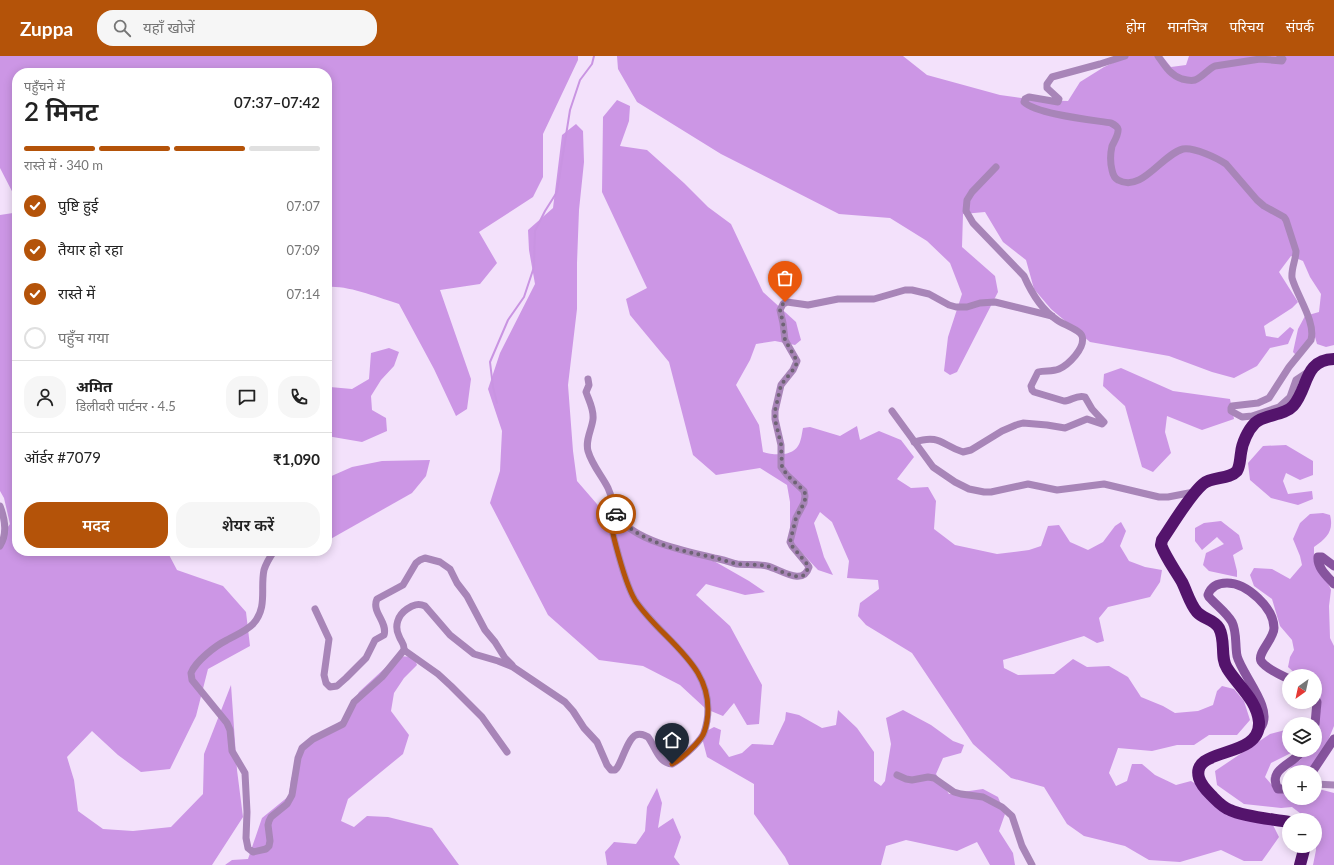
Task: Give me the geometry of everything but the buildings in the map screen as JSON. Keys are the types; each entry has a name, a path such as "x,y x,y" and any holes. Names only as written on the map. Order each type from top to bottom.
{"highway":[{"path":"1282,821 1229,810 1219,803 1204,788 1199,777 1199,768 1204,761 1248,743 1256,737 1259,722 1255,707 1224,664 1222,635 1218,625 1203,617 1195,609 1161,545 1162,540 1196,491 1209,480 1232,475 1236,471 1239,466 1243,443 1256,422 1290,409 1297,401 1310,371 1316,364 1327,359 1334,359"},
{"path":"1300,865 1303,853"}],"street":[{"path":"1125,56 1052,77 1047,88 1059,100 1058,102 1029,98 1025,99 1024,102 1028,105 1052,113 1111,123 1116,126 1118,132 1112,146 1110,163 1112,174 1119,181 1134,183 1143,179 1173,154 1184,149 1194,149 1221,160 1257,200 1264,206 1284,217 1296,250 1292,278 1311,326 1311,340 1289,367 1269,398 1258,403 1232,406 1231,411 1242,417 1252,416 1279,407 1290,397 1296,380 1310,371"},
{"path":"1158,56 1170,72 1175,76 1190,80 1195,80 1212,67 1260,59 1282,61 1283,59 1280,56"},
{"path":"996,167 972,192 967,200 966,211 973,223 1024,276 1028,287 1052,316"},
{"path":"588,379 589,385 586,392 592,406 593,418 587,450 608,489 616,514 624,524 641,535 672,548 737,564 767,566 792,576 802,576 806,574 808,567 807,564 790,542 796,518 806,496 804,491 787,475 782,467 781,444 775,420 775,411 781,385 793,370 797,361 785,340 780,310 783,304 787,302 808,305 838,299 862,300 905,290 912,290 928,294 956,308 967,308 980,303 995,302 1052,316 1080,333 1083,337 1079,350 1074,357 1062,368 1055,371 1038,372 1031,386 1034,392 1064,401 1081,396 1085,397 1092,409 1104,421 1104,423 1087,419 1065,428 1023,423 1002,431 971,450 963,452 936,439 914,442"},
{"path":"892,411 933,467 962,486 977,491 991,492 1028,484 1057,490 1104,484 1159,497 1168,497 1196,491"},
{"path":"0,506 4,519 5,533 0,546"},
{"path":"507,752 485,721 452,686 404,650 404,646 398,634 397,622 402,613 411,606 421,604 450,635 474,654 513,667 565,702 600,747 611,770 615,770 617,768 630,740 636,735 639,734 648,737 659,756 669,764 675,763 701,739 706,727 708,698 701,676 684,654 650,619 634,599 618,555 612,526 616,514"},
{"path":"272,556 264,571 263,602 256,619 244,631 225,640 212,650 196,665 191,673 191,677 194,682 225,719 229,726 232,751 245,772 247,812 246,841 250,850 255,852 266,849 270,843 268,825 271,817 287,804 292,795 298,758 302,748 313,739 344,724 354,702 382,676 404,650"},
{"path":"1334,566 1322,557 1318,557 1317,560 1320,567 1334,584"},
{"path":"315,609 329,639 324,669 324,679 328,685 335,687 366,658 375,640 384,635 385,629 376,607 377,599 403,585 416,563 420,560 425,558 440,562 450,569 485,630 496,642 505,658 513,667"},
{"path":"1258,730 1262,726 1264,720 1262,708 1256,692 1240,664 1237,654 1233,624 1224,611 1209,597 1208,595 1211,589 1220,584 1229,583 1236,585 1252,594 1268,608 1273,617 1274,628 1271,639 1260,655 1260,658 1261,661 1268,667 1282,675"},
{"path":"1317,765 1334,739"},
{"path":"1284,765 1297,757"},
{"path":"1282,768 1277,775 1276,785 1278,790 1282,790"},
{"path":"897,775 912,780 928,777 934,778 954,792 983,797 1002,807 1012,816 1022,846 1032,865"},
{"path":"1322,784 1334,785"}],"shaded area":[{"path":"0,56 578,56 578,60 543,134 543,177 533,197 479,232 497,263 480,284 440,290 471,379 467,409 456,416 434,369 399,304 354,290 332,287 332,68 12,68 12,191 0,168"},
{"path":"617,56 903,56 927,75 1000,95 1036,100 1068,101 1080,82 1104,67 1128,56 1162,56 1171,67 1186,65 1189,56 1334,56 1334,345 1326,347 1317,344 1313,330 1307,344 1296,355 1293,352 1298,329 1305,316 1319,312 1321,294 1310,277 1303,261 1291,256 1279,272 1298,302 1292,308 1264,326 1266,336 1278,338 1290,327 1294,330 1288,344 1270,348 1257,366 1234,378 1212,372 1169,356 1090,342 1051,309 1034,289 1026,260 1003,242 985,212 963,214 962,247 995,276 998,292 957,372 950,375 944,371 948,337 962,294 950,263 927,241 890,218 839,214 721,154 637,102 618,69"},
{"path":"617,100 630,106 629,121 620,146 647,150 708,207 731,224 763,292 796,322 801,340 795,345 775,341 756,344 750,360 736,385 759,425 763,452 772,454 786,454 795,450 799,444 803,428 810,427 840,436 857,426 860,440 879,431 901,440 914,457 897,479 911,488 928,487 936,501 934,529 955,545 997,554 1029,550 1041,546 1048,526 1059,525 1070,542 1088,550 1103,542 1115,526 1121,522 1126,531 1120,546 1129,561 1145,567 1162,570 1160,582 1150,597 1108,607 1099,618 1104,641 1097,643 1084,636 1003,660 1004,668 1018,675 1054,674 1073,659 1087,667 1109,666 1128,677 1141,697 1163,706 1175,713 1198,711 1213,705 1217,691 1222,686 1234,689 1244,701 1250,720 1237,735 1209,735 1194,745 1177,745 1152,751 1118,748 1109,773 1116,786 1127,781 1132,764 1142,764 1155,775 1176,785 1191,781 1204,789 1226,809 1273,825 1279,837 1262,861 1244,861 1221,850 1180,862 1149,860 1125,846 1084,836 1067,824 1044,787 1011,778 973,744 912,653 866,625 858,616 860,603 879,589 878,580 847,578 849,561 832,522 820,512 814,523 824,557 833,575 818,570 790,540 790,502 787,485 760,468 716,475 693,455 669,362 630,315 626,299 647,288 602,192 603,117"},
{"path":"576,124 583,131 584,162 579,210 577,309 568,385 577,481 603,511 641,535 707,557 765,592 745,595 706,584 696,595 730,626 762,685 759,724 747,725 734,703 723,716 706,709 680,685 643,666 599,660 548,615 490,503 500,471 502,431 488,389 500,353 535,284 529,250 528,230 553,208 562,135"},
{"path":"12,213 12,556 170,556 177,570 223,586 246,612 250,646 208,669 196,716 170,769 141,772 118,755 92,731 67,757 74,780 78,811 103,829 133,831 171,827 203,794 204,754 231,685 237,770 243,817 212,865 0,865 0,538 10,524 4,498 0,491 0,215"},
{"path":"389,348 399,352 394,366 381,380 371,396 372,410 386,418 387,431 362,442 332,437 332,387 352,389 369,379 371,353"},
{"path":"1121,368 1173,391 1230,399 1234,419 1202,430 1167,416 1165,432 1171,453 1153,472 1142,467 1125,406 1103,386 1104,374"},
{"path":"1286,445 1313,461 1313,475 1300,480 1286,473 1283,481 1288,494 1312,491 1313,499 1298,505 1271,498 1250,480 1248,463 1263,446"},
{"path":"430,460 426,476 412,493 332,538 332,476 352,467 382,461"},
{"path":"1323,513 1330,515 1331,521 1328,534 1314,547 1314,557 1331,590 1329,606 1330,638 1334,646 1334,726 1322,755 1322,717 1319,717 1321,709 1322,709 1322,669 1290,669 1288,667 1290,657 1294,650 1292,640 1280,626 1272,599 1254,586 1250,575 1254,568 1272,569 1290,579 1302,565 1293,539 1300,523 1310,514"},
{"path":"1221,521 1239,535 1243,549 1233,555 1237,577 1209,571 1203,565 1206,553 1224,544 1217,537 1202,550 1195,541 1195,528 1204,523"},
{"path":"398,656 414,657 417,665 404,678 394,693 391,711 409,735 403,754 348,799 341,821 354,827 367,816 388,817 432,828 459,865 225,865 232,860 248,859 262,818 289,796 291,779 304,747 345,718 359,692"},
{"path":"838,710 857,728 874,752 874,781 881,786 885,781 891,744 886,718 903,710 931,725 953,741 964,745 961,753 943,758 936,774 949,794 983,789 998,797 1005,814 999,831 1013,853 1015,865 990,865 977,842 957,851 906,840 886,846 881,865 789,865 785,857 754,814 754,784 707,757 701,734 714,727 721,730 719,744 729,757 742,753 752,744 773,745 785,720 786,712 799,715 822,728 836,725"},
{"path":"1282,731 1283,757 1271,763 1265,777 1272,785 1282,785 1282,805 1322,805 1322,790 1334,793 1334,865 1313,865 1315,853 1322,853 1322,813 1300,813 1292,807 1281,808 1244,804 1217,785 1215,771 1270,734"},
{"path":"1302,757 1321,757 1318,765 1292,765"},
{"path":"657,788 662,803 658,828 673,818 681,837 674,857 680,865 607,865 605,852 614,842 636,844 645,831 647,807"}],"waterway":[{"path":"497,403 493,387 490,362 508,320 524,297 534,267 535,231 557,192 570,110 580,80 592,64 594,56"}],"way so far":[{"path":"616,514 624,524 633,531 672,548 737,564 767,566 792,576 798,577 806,574 808,567 807,564 790,542 796,518 806,496 800,486 787,475 782,467 781,444 775,420 775,411 781,385 793,370 797,361 785,340 780,310 781,306 785,302"}],"route":[{"path":"616,514 612,526 618,555 634,599 650,619 694,666 701,676 708,698 708,714 703,736 675,763 672,764"}]}
